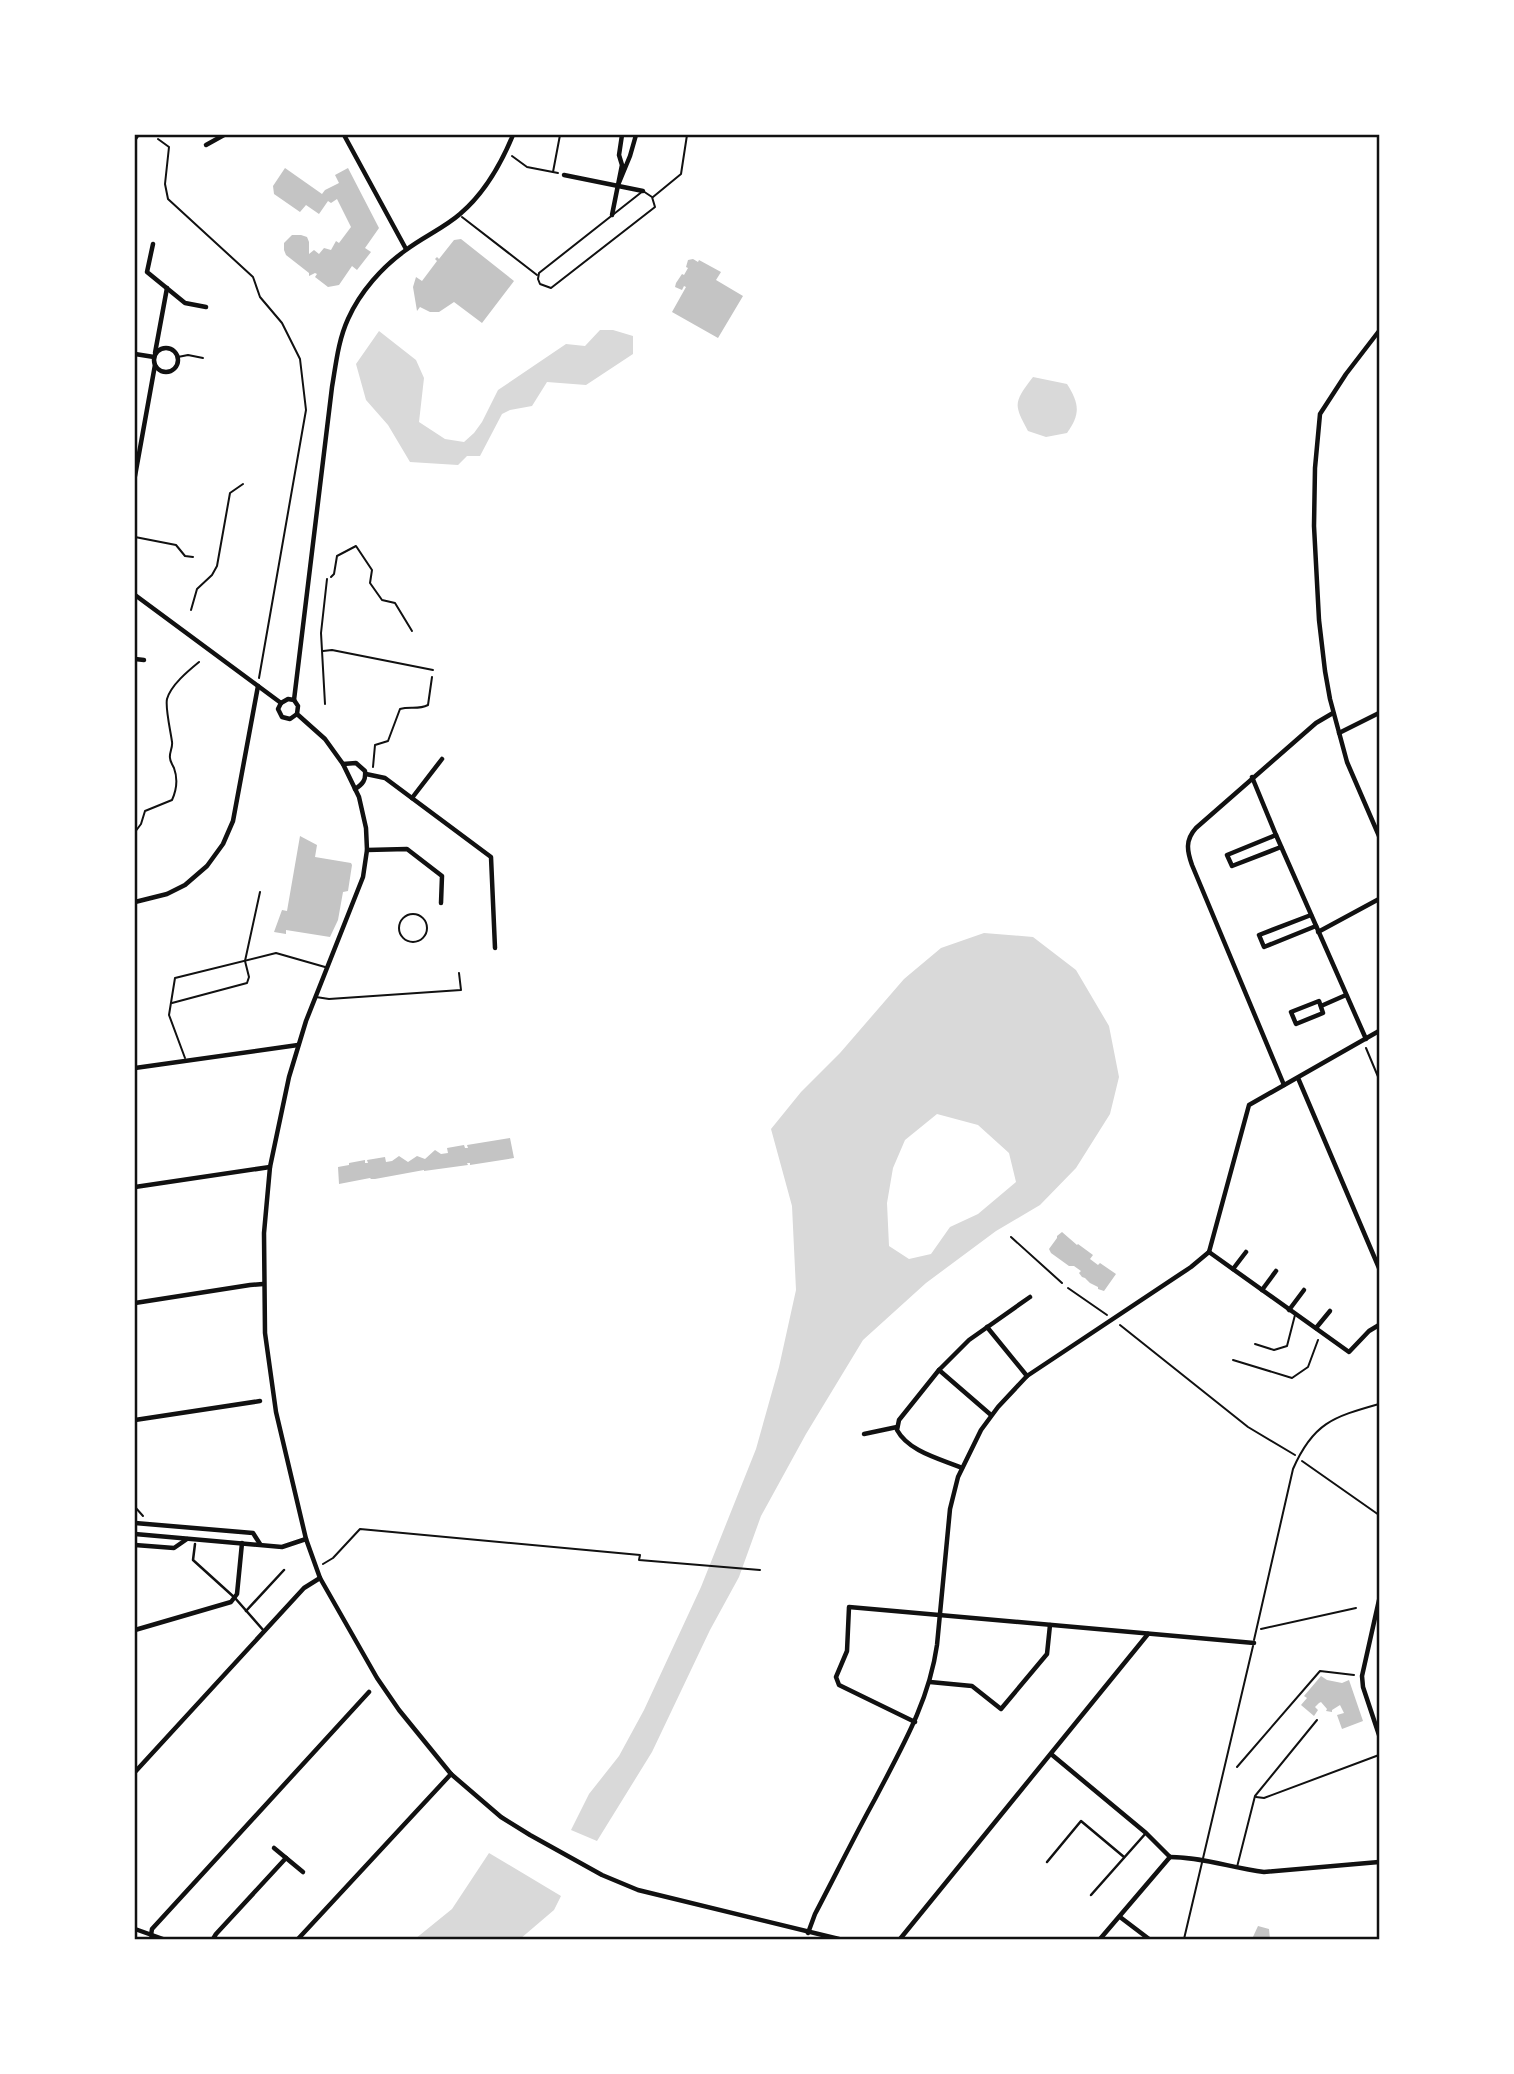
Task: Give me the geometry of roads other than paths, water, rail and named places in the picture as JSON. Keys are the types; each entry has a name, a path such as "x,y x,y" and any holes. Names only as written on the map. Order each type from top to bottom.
{"street":[{"path":"205,145 224,135"},
{"path":"344,135 406,249"},
{"path":"294,701 330,402 339,346 348,319 369,285 406,249 459,215 482,192 513,135"},
{"path":"612,215 622,165 619,155 622,135"},
{"path":"618,186 636,135"},
{"path":"564,174 643,191"},
{"path":"153,244 148,272 185,303 206,307"},
{"path":"135,476 167,288"},
{"path":"1379,331 1346,374 1321,414 1317,443 1314,526 1319,620 1333,713 1347,762 1379,836"},
{"path":"155,356 160,349 168,348 175,351 178,357 177,365 168,372 160,371 155,365"},
{"path":"135,354 155,356"},
{"path":"135,595 281,703"},
{"path":"135,659 144,660"},
{"path":"135,902 167,894 185,885 207,866 223,844 233,821 258,686"},
{"path":"288,699 294,701 298,706 297,714 290,719 282,717 278,709 281,703 288,699"},
{"path":"1284,1085 1192,865 1187,844 1195,828 1316,723 1333,713"},
{"path":"1339,733 1379,713"},
{"path":"297,714 325,739 343,764 355,789 366,828 367,850 363,877 298,1045 281,1109 270,1167 264,1233 265,1333 276,1412 306,1539 320,1578 377,1678 406,1720 451,1774 517,1828 601,1875 638,1890 839,1939"},
{"path":"412,797 442,759"},
{"path":"343,764 356,764 366,774 386,778 491,857 495,948"},
{"path":"355,789 363,783 366,774"},
{"path":"1252,777 1365,1040"},
{"path":"1276,835 1227,855 1232,866 1281,847"},
{"path":"367,850 407,849 442,876 441,903"},
{"path":"1311,915 1259,935 1264,947 1317,929 1379,899"},
{"path":"1321,1006 1346,995"},
{"path":"1319,1001 1321,1006 1323,1013 1296,1024 1291,1012 1319,1001"},
{"path":"808,1933 915,1722 930,1682 937,1645 950,1509 962,1468 991,1415 1027,1376 1209,1252 1249,1105 1379,1031"},
{"path":"135,1068 298,1045"},
{"path":"1297,1078 1379,1268"},
{"path":"135,1187 270,1167"},
{"path":"1209,1252 1349,1352 1369,1331 1379,1325"},
{"path":"1233,1269 1246,1252"},
{"path":"1262,1290 1276,1270"},
{"path":"135,1303 263,1284"},
{"path":"1289,1310 1304,1290"},
{"path":"962,1468 918,1450 902,1439 897,1430 899,1420 939,1370 969,1340 1030,1297"},
{"path":"1316,1328 1331,1311"},
{"path":"987,1327 1027,1376"},
{"path":"939,1370 991,1415"},
{"path":"135,1420 260,1401"},
{"path":"864,1434 897,1427"},
{"path":"135,1523 253,1533 260,1545"},
{"path":"167,1526 172,1538"},
{"path":"135,1534 282,1547 306,1539"},
{"path":"135,1545 174,1548 187,1539"},
{"path":"135,1630 225,1604 235,1598 242,1543"},
{"path":"195,1545 193,1560 235,1598 264,1631"},
{"path":"246,1611 284,1570"},
{"path":"135,1772 304,1588 320,1578"},
{"path":"1379,1603 1362,1676 1379,1735"},
{"path":"915,1722 839,1685 836,1676 846,1651 849,1607 1254,1643"},
{"path":"930,1682 972,1686 1001,1709 1047,1654 1050,1625"},
{"path":"900,1939 1149,1634"},
{"path":"150,1935 152,1928 369,1692"},
{"path":"1051,1754 1146,1833 1170,1857 1203,1859 1264,1872 1379,1862"},
{"path":"298,1939 451,1774"},
{"path":"1047,1862 1081,1821 1124,1857"},
{"path":"1091,1895 1146,1833"},
{"path":"274,1848 303,1872"},
{"path":"1100,1939 1170,1857"},
{"path":"214,1939 286,1858"},
{"path":"1120,1917 1149,1939"},
{"path":"135,1930 163,1939"}],"lane":[{"path":"652,197 681,174 687,135"},
{"path":"459,215 538,276 540,284 551,288 655,207 652,197 643,191 538,273 538,276"},
{"path":"178,357 188,355 203,358"},
{"path":"135,537 176,545 185,556 193,557"},
{"path":"325,704 321,633 327,579"},
{"path":"322,651 332,650 433,670"},
{"path":"171,1003 245,984 249,977 245,961 260,892"},
{"path":"187,1061 169,1015 175,978 276,953 327,967"},
{"path":"315,997 329,999 460,990 459,973"},
{"path":"1255,1344 1275,1350 1287,1346 1296,1314"},
{"path":"1184,1939 1293,1469 1303,1448 1315,1433 1332,1420 1379,1404"},
{"path":"1237,1867 1255,1796 1317,1720"},
{"path":"1255,1796 1264,1798 1379,1755"}]}
